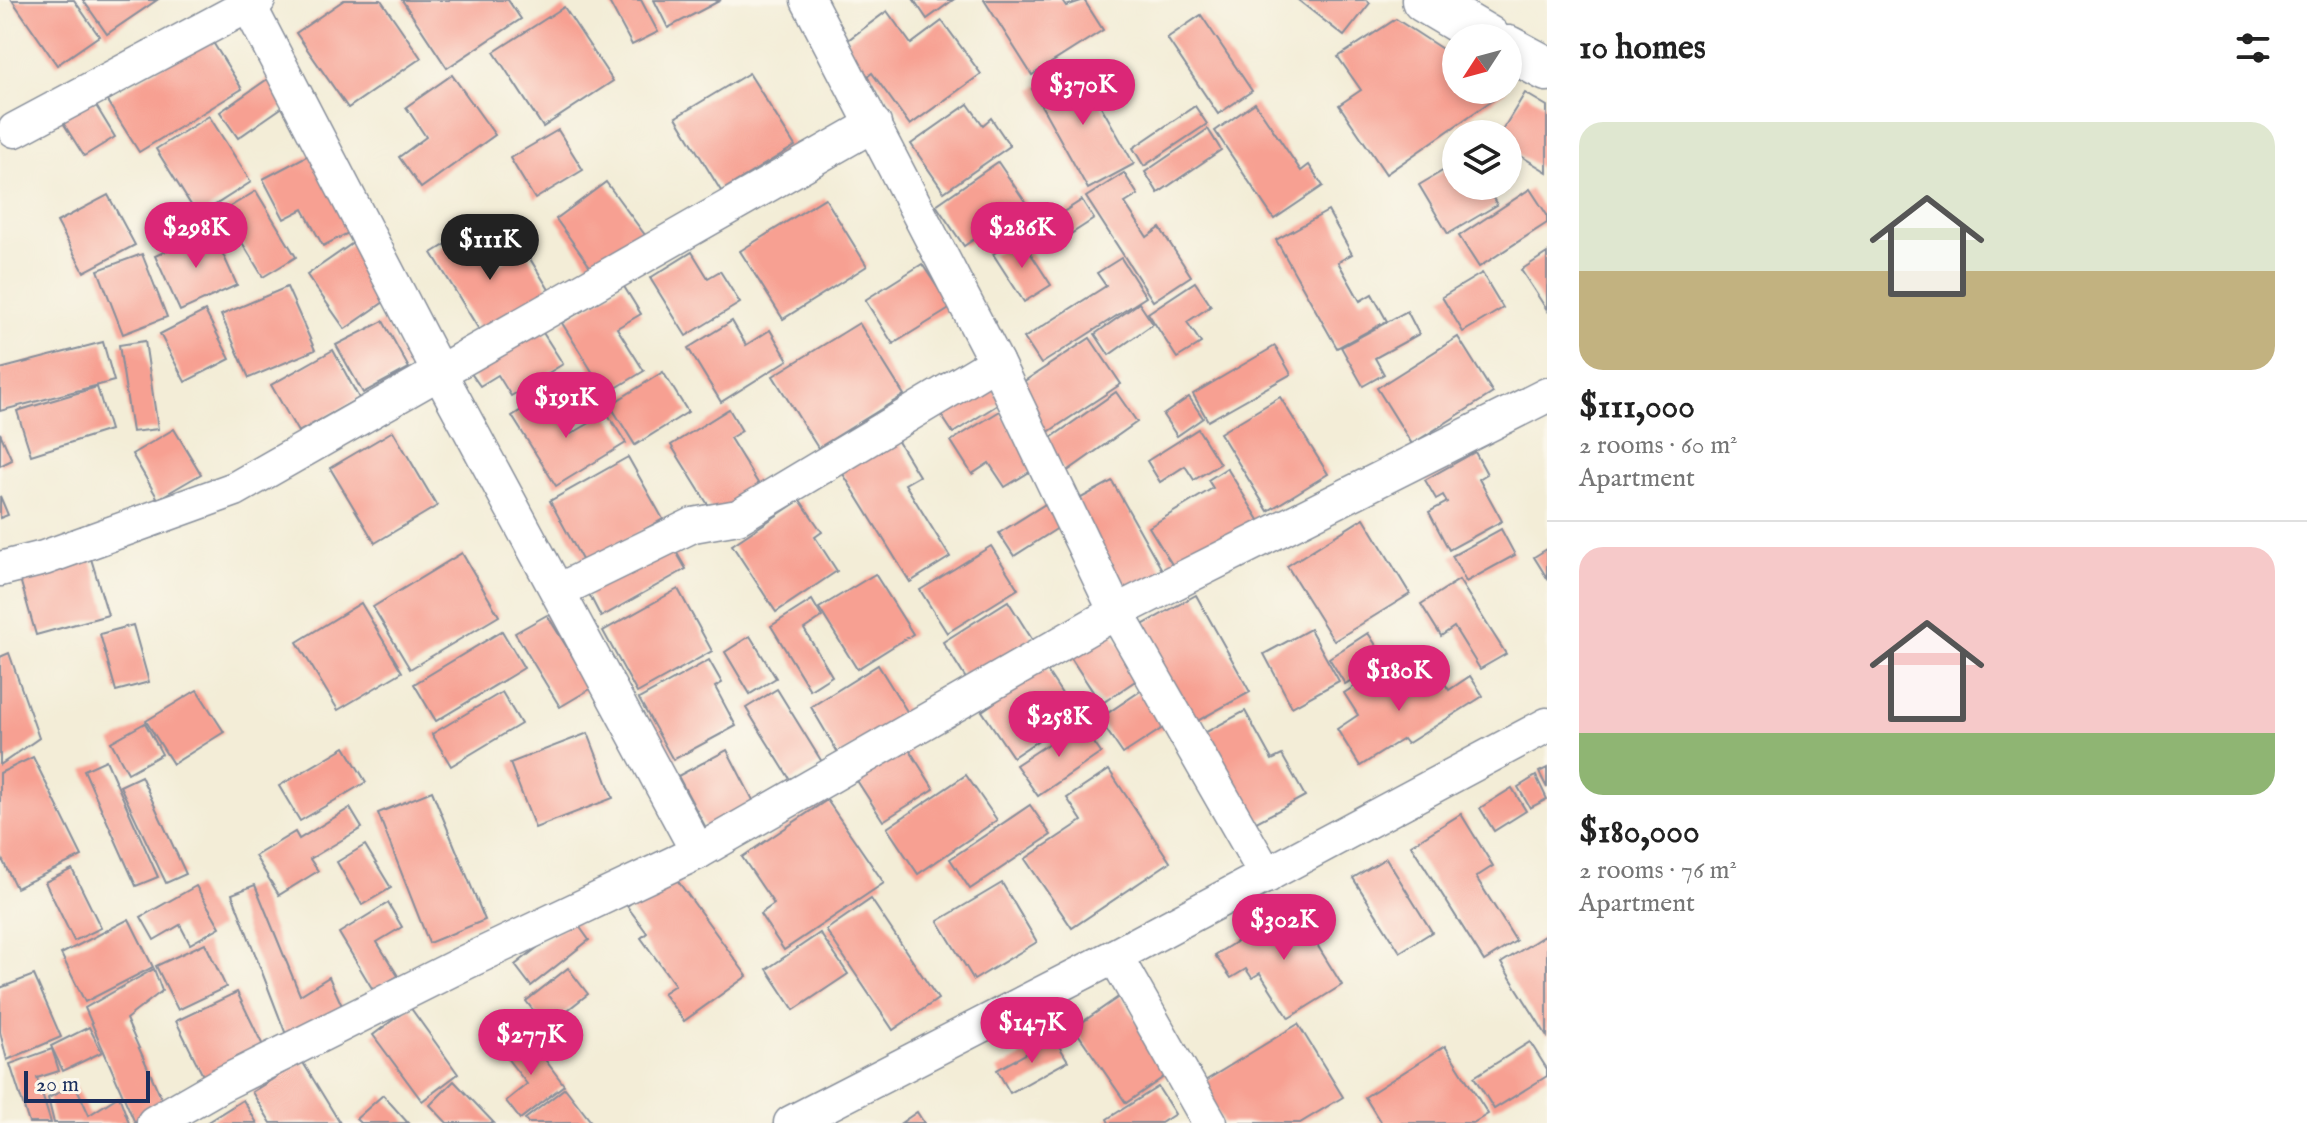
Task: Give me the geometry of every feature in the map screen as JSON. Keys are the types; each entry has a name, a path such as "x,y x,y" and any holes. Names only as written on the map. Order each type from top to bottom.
{"street":[{"path":"808,0 996,362 1116,612 1267,876"},
{"path":"15,130 251,2 440,374 698,852"},
{"path":"1445,6 1469,24"},
{"path":"1522,56 1547,69"},
{"path":"0,569 44,558 235,489 874,124"},
{"path":"558,591 693,525 738,517 996,362"},
{"path":"154,1123 220,1085 466,962 698,852 1116,612 1547,395"},
{"path":"791,1123 1267,876 1547,725"},
{"path":"1115,956 1210,1123"}],"building":[{"path":"12,0 74,0 99,36 57,65"},
{"path":"83,0 157,0 107,34"},
{"path":"344,0 381,0 421,58 348,108 296,33"},
{"path":"402,0 508,0 521,19 447,68"},
{"path":"608,0 641,0 658,32 632,45"},
{"path":"654,0 721,0 668,28"},
{"path":"914,0 953,0 927,19"},
{"path":"984,0 1062,0 1066,6 1084,0 1103,30 1032,75"},
{"path":"1298,0 1366,0 1370,3 1344,36"},
{"path":"564,7 613,81 543,127 494,52"},
{"path":"887,11 911,44 942,21 981,74 910,125 872,73 868,76 844,43"},
{"path":"1201,15 1252,91 1218,114 1167,38"},
{"path":"1396,19 1442,49 1442,104 1487,104 1464,120 1442,120 1442,135 1386,174 1339,105 1361,90 1338,57"},
{"path":"209,36 242,89 139,152 107,101"},
{"path":"1077,64 1134,164 1088,189 1032,89"},
{"path":"749,73 795,146 721,191 676,117"},
{"path":"452,75 495,135 421,188 399,157 426,137 406,107"},
{"path":"269,78 287,104 238,138 220,112"},
{"path":"1525,93 1547,106 1547,172 1522,157 1522,120 1509,120 1518,104 1522,104"},
{"path":"92,99 115,137 84,156 60,118"},
{"path":"1255,103 1301,171 1309,165 1323,186 1274,219 1215,131"},
{"path":"968,104 983,125 991,118 1010,146 944,192 911,144"},
{"path":"1195,106 1207,124 1144,166 1133,148"},
{"path":"209,116 251,182 198,216 156,149"},
{"path":"1208,129 1221,150 1158,193 1145,172"},
{"path":"558,130 583,170 535,199 510,158"},
{"path":"316,151 358,228 323,246 303,209 284,219 263,179"},
{"path":"998,162 1026,203 964,246 936,205"},
{"path":"1442,171 1442,200 1494,200 1497,205 1448,234 1419,185"},
{"path":"1124,173 1138,195 1125,203 1147,237 1160,228 1191,276 1153,301 1086,197"},
{"path":"606,182 645,235 594,272 556,219"},
{"path":"1530,189 1547,215 1547,223 1479,267 1459,236 1513,200 1522,200 1522,194"},
{"path":"256,191 296,257 263,277 223,211"},
{"path":"108,195 135,245 84,272 57,222"},
{"path":"825,198 867,266 783,319 740,251"},
{"path":"1082,200 1094,219 1046,250 1034,231"},
{"path":"1328,211 1352,254 1338,262 1360,301 1372,294 1387,321 1337,348 1276,240"},
{"path":"212,230 237,285 180,311 155,256"},
{"path":"469,230 493,269 524,249 551,293 483,336 432,253"},
{"path":"1020,237 1051,285 1024,302 993,254"},
{"path":"353,243 391,297 345,329 307,275"},
{"path":"692,252 708,278 720,271 740,303 686,336 650,278"},
{"path":"1547,253 1547,310 1521,270"},
{"path":"142,254 167,317 123,334 98,270"},
{"path":"1121,258 1146,297 1041,364 1024,338 1106,286 1097,273"},
{"path":"922,264 951,308 893,344 865,300"},
{"path":"1482,273 1503,308 1463,332 1442,297"},
{"path":"1195,282 1211,306 1187,322 1201,343 1177,358 1148,313"},
{"path":"623,285 641,314 617,328 644,371 606,394 562,323"},
{"path":"287,287 315,350 249,378 221,315"},
{"path":"1139,303 1153,324 1109,355 1095,334"},
{"path":"205,311 230,359 185,382 160,334"},
{"path":"1407,311 1419,334 1375,358 1384,374 1363,386 1341,347"},
{"path":"383,321 409,368 363,393 336,345"},
{"path":"732,321 746,345 770,330 788,360 721,402 688,348"},
{"path":"859,323 904,395 818,448 773,376"},
{"path":"538,325 563,364 511,396 498,375 480,386 468,369"},
{"path":"1458,337 1493,393 1412,444 1377,388"},
{"path":"1090,338 1121,384 1045,434 1014,388"},
{"path":"145,341 158,429 132,432 119,345"},
{"path":"103,342 114,381 0,411 0,369"},
{"path":"1275,346 1291,374 1208,421 1193,394"},
{"path":"333,350 359,398 298,432 271,385"},
{"path":"663,372 688,412 635,445 610,405"},
{"path":"986,377 1002,402 953,433 936,407"},
{"path":"97,387 110,430 31,455 17,411"},
{"path":"1116,392 1137,422 1066,472 1045,442"},
{"path":"546,394 571,434 607,413 626,443 556,486 512,416"},
{"path":"1189,397 1203,418 1177,436 1163,415"},
{"path":"1280,397 1328,474 1268,511 1220,433"},
{"path":"729,409 742,431 730,438 761,488 715,516 671,445"},
{"path":"1000,411 1036,468 1005,487 989,463 972,474 951,441"},
{"path":"174,429 201,474 158,499 132,454"},
{"path":"1198,429 1220,464 1194,480 1185,466 1160,482 1147,461"},
{"path":"393,431 437,506 375,543 330,468"},
{"path":"0,433 12,460 0,466"},
{"path":"894,435 919,476 905,484 950,557 910,582 840,469"},
{"path":"1475,452 1487,474 1479,479 1502,521 1449,550 1429,512 1447,502 1443,495 1436,499 1425,480"},
{"path":"628,457 663,519 611,548 587,569 550,501"},
{"path":"1227,468 1259,520 1176,571 1149,527 1213,488 1208,480"},
{"path":"1112,481 1165,575 1125,597 1072,503"},
{"path":"0,496 8,515 0,518"},
{"path":"800,500 822,532 815,537 837,571 776,612 732,545"},
{"path":"1047,503 1061,526 1014,556 999,533"},
{"path":"1364,518 1410,594 1334,641 1287,566"},
{"path":"1501,529 1515,555 1466,582 1452,556"},
{"path":"671,543 686,569 601,617 587,590"},
{"path":"991,546 1018,589 947,633 920,590"},
{"path":"1547,549 1547,578 1534,557"},
{"path":"89,552 108,615 36,635 18,572"},
{"path":"462,553 499,616 410,669 373,607"},
{"path":"875,574 913,634 857,669 819,608"},
{"path":"1459,580 1506,654 1480,669 1454,627 1441,636 1421,604"},
{"path":"678,589 712,651 637,693 603,631"},
{"path":"1196,595 1250,692 1192,724 1139,627"},
{"path":"812,600 822,617 804,629 832,676 810,690 771,626"},
{"path":"1008,601 1035,644 970,685 943,642"},
{"path":"361,603 402,672 338,710 297,642"},
{"path":"547,615 592,688 560,707 515,633"},
{"path":"133,625 149,682 116,691 100,634"},
{"path":"1107,625 1141,677 1101,704 1067,652"},
{"path":"1310,629 1339,681 1292,707 1264,654"},
{"path":"502,631 524,668 436,721 414,684"},
{"path":"1368,633 1385,659 1345,684 1329,658"},
{"path":"750,636 776,678 750,694 725,652"},
{"path":"9,653 39,738 0,765 0,657"},
{"path":"709,660 722,683 715,687 736,726 673,760 639,699"},
{"path":"878,665 908,713 840,756 811,707"},
{"path":"1045,668 1076,715 1013,757 982,711"},
{"path":"1380,670 1400,701 1440,676 1449,690 1470,676 1483,696 1407,744 1403,739 1360,766 1337,729 1358,715 1344,693"},
{"path":"1148,686 1172,722 1123,754 1099,719"},
{"path":"777,689 822,762 791,781 746,708"},
{"path":"197,690 224,732 173,764 146,721"},
{"path":"502,692 521,724 451,766 432,734"},
{"path":"1245,711 1272,760 1282,755 1305,796 1247,827 1197,737"},
{"path":"145,723 162,754 128,773 111,742"},
{"path":"1080,723 1101,753 1038,796 1016,765"},
{"path":"588,733 613,798 535,828 510,763"},
{"path":"907,746 934,789 883,821 856,779"},
{"path":"345,747 366,782 300,821 279,786"},
{"path":"727,750 754,802 706,828 678,776"},
{"path":"33,757 82,856 16,888 0,855 0,773"},
{"path":"106,760 158,877 136,886 84,770"},
{"path":"1547,768 1547,788 1539,772"},
{"path":"1109,770 1170,862 1072,928 1025,859 1082,821 1067,798"},
{"path":"966,775 997,820 918,874 887,828"},
{"path":"141,776 186,874 166,883 120,786"},
{"path":"1536,776 1547,799 1530,808 1518,787"},
{"path":"1512,788 1526,811 1494,831 1480,808"},
{"path":"432,791 485,920 429,943 378,813"},
{"path":"827,800 884,883 784,950 760,914 774,904 742,857"},
{"path":"1030,805 1051,835 970,889 950,859"},
{"path":"350,808 362,828 310,859 318,871 279,895 255,856 295,832 299,839"},
{"path":"1461,814 1493,866 1476,877 1516,941 1484,961 1411,845"},
{"path":"365,845 391,888 362,905 337,862"},
{"path":"1386,858 1432,932 1400,952 1353,878"},
{"path":"72,869 101,928 74,941 45,882"},
{"path":"672,873 747,976 684,1021 663,993 675,985 641,938 647,933 627,906"},
{"path":"1002,883 1037,942 974,980 938,921"},
{"path":"255,885 300,995 329,977 343,1008 290,1045 232,894"},
{"path":"196,886 220,927 190,944 180,925 154,940 141,917"},
{"path":"871,899 938,999 893,1030 826,930"},
{"path":"388,903 402,927 377,942 398,976 373,990 339,933"},
{"path":"1293,906 1342,985 1289,1018 1260,973 1252,978 1246,969 1231,978 1215,955"},
{"path":"129,919 153,967 85,1002 61,954"},
{"path":"574,919 589,940 531,986 515,965"},
{"path":"820,933 848,974 794,1010 767,969"},
{"path":"1547,934 1547,1036 1501,963"},
{"path":"205,943 226,987 178,1010 156,966"},
{"path":"568,968 588,994 546,1027 526,1001"},
{"path":"154,969 162,991 126,1019 167,1111 135,1123 85,1008"},
{"path":"34,975 61,1037 7,1060 0,1032 0,988"},
{"path":"237,992 267,1054 207,1084 176,1021"},
{"path":"1120,996 1171,1072 1126,1103 1074,1028"},
{"path":"410,1007 458,1074 422,1101 373,1035"},
{"path":"1298,1024 1343,1097 1300,1123 1224,1123 1200,1084"},
{"path":"89,1027 102,1052 63,1071 51,1046"},
{"path":"526,1034 564,1085 520,1119 506,1101 527,1084 503,1053"},
{"path":"1054,1038 1068,1061 1010,1093 997,1070"},
{"path":"1530,1042 1547,1069 1547,1076 1494,1109 1474,1077"},
{"path":"1445,1046 1488,1114 1473,1123 1381,1123 1365,1097"},
{"path":"52,1049 59,1071 37,1078 51,1123 29,1123 10,1064"},
{"path":"302,1061 340,1123 271,1123 252,1092"},
{"path":"454,1081 494,1123 447,1123 430,1105"},
{"path":"75,1084 89,1115 119,1096 129,1123 54,1123 48,1098"},
{"path":"1158,1087 1175,1114 1161,1123 1109,1123 1107,1119"},
{"path":"565,1088 592,1123 528,1123 525,1119"},
{"path":"383,1095 408,1123 360,1123 356,1119"},
{"path":"243,1100 257,1123 206,1123"},
{"path":"917,1112 924,1123 901,1123"}]}
